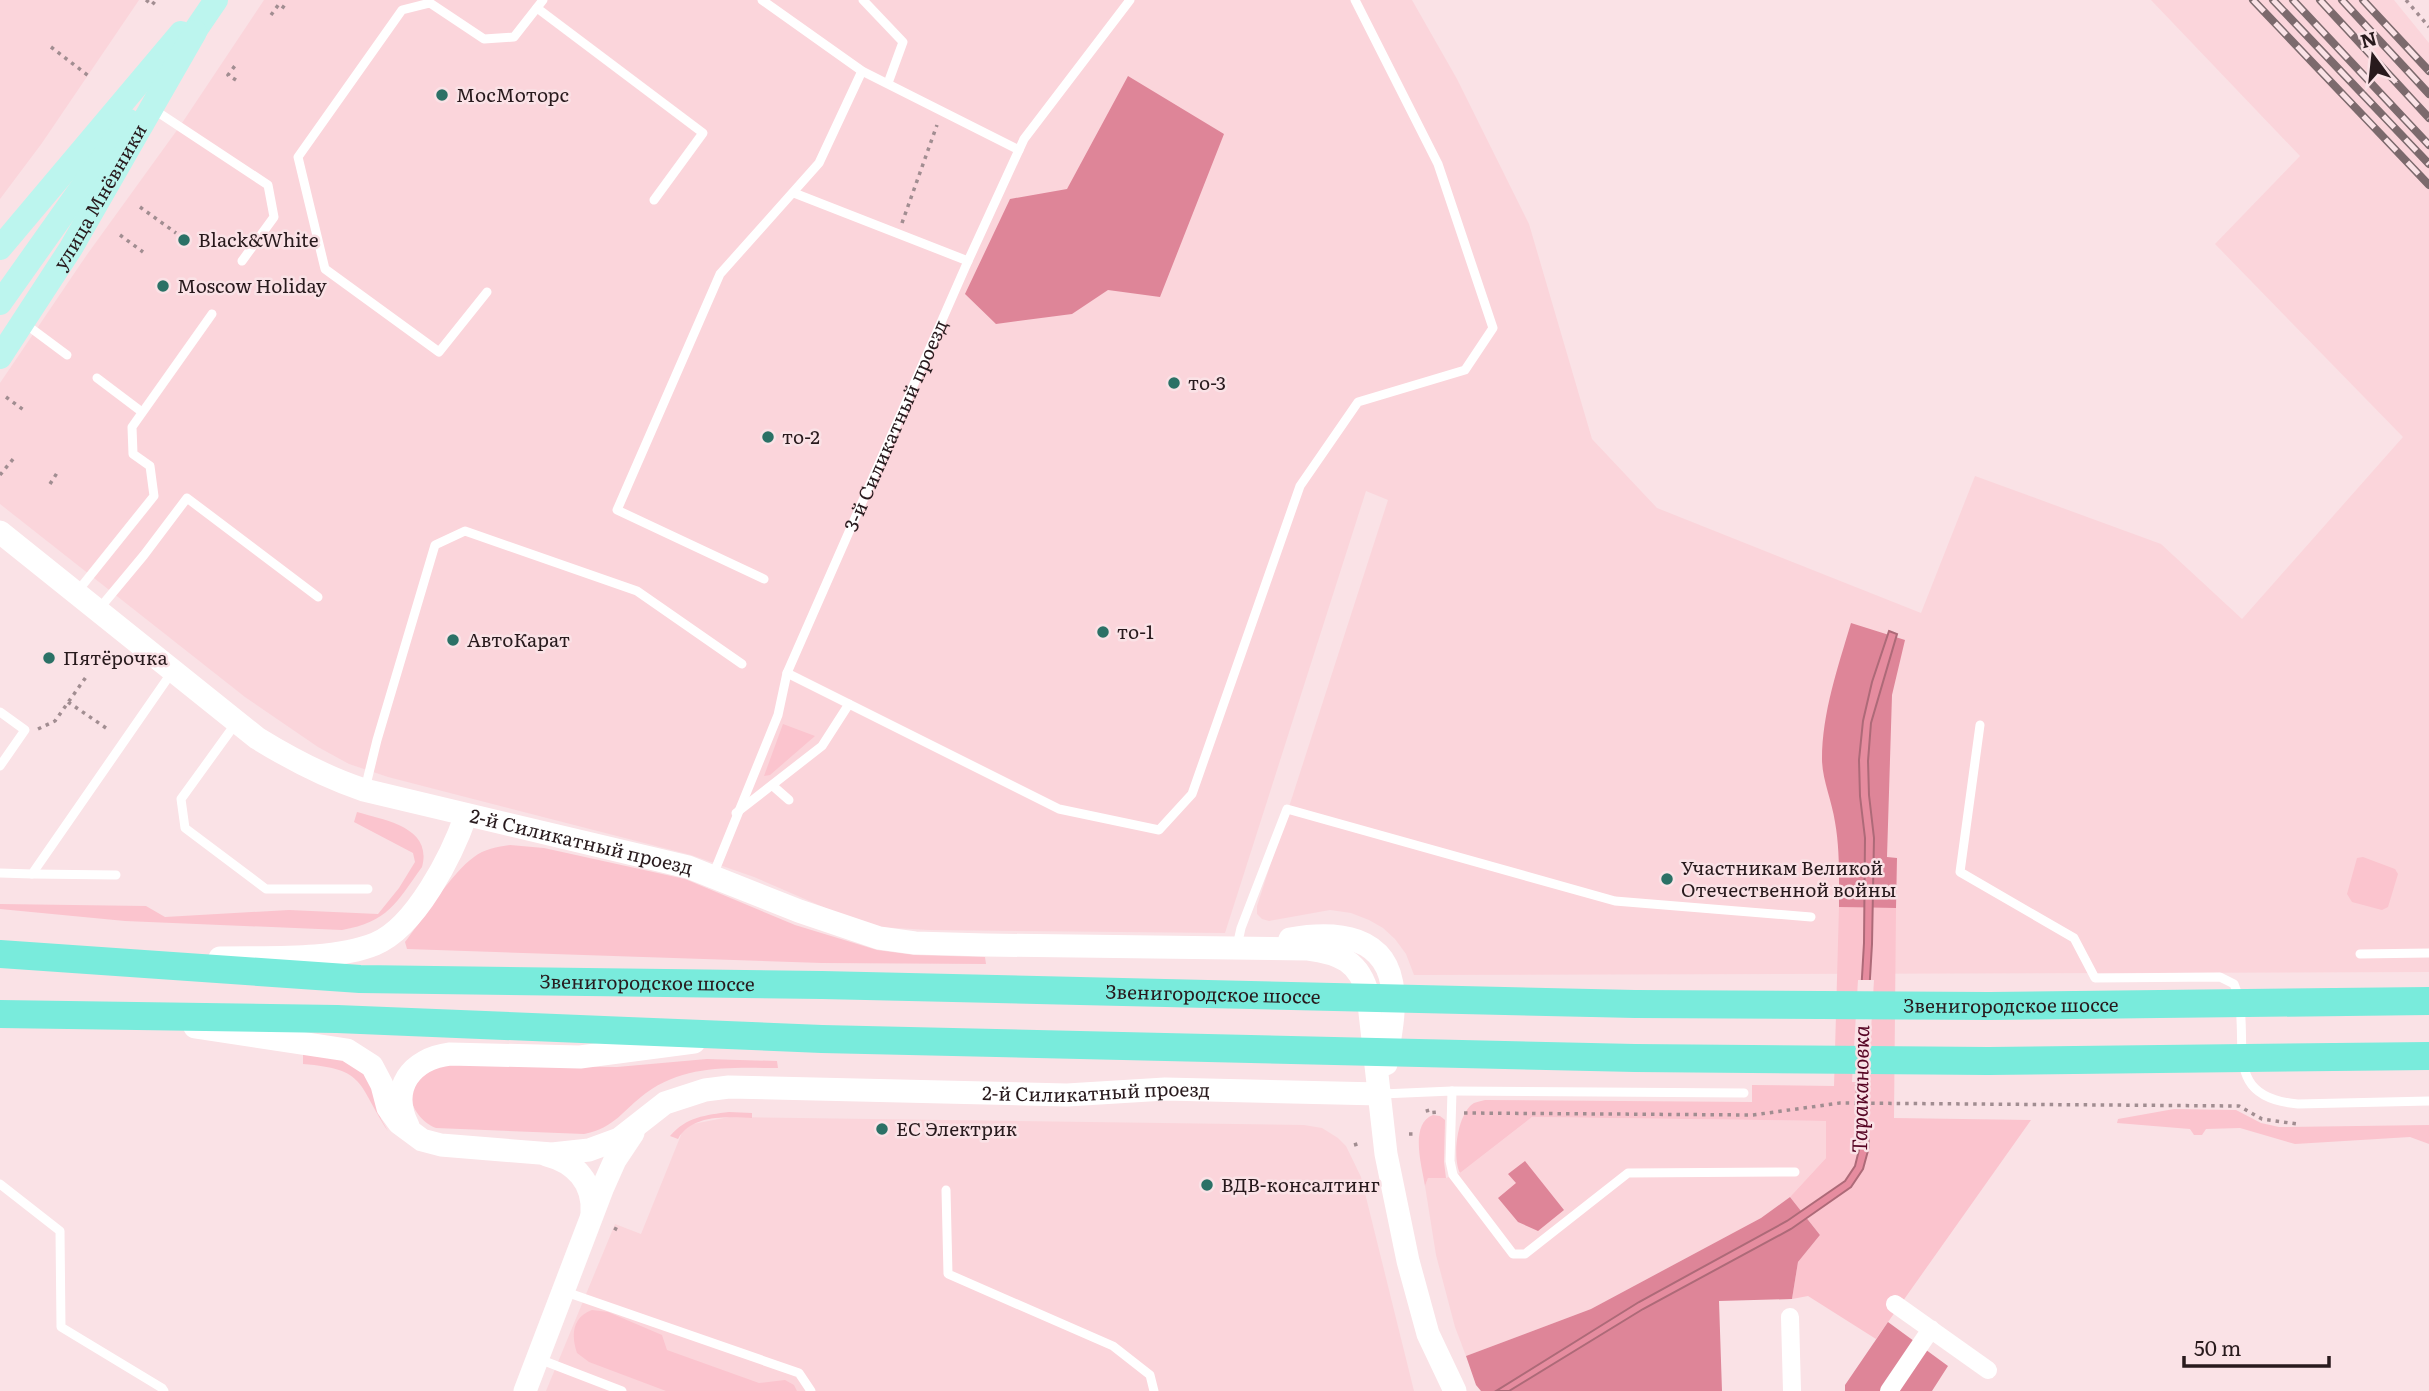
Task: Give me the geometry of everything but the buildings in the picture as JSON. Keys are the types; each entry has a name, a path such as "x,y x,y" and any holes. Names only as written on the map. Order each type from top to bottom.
{"main road":[{"name":"улица Мнёвники","path":"0,248 208,0"},
{"name":"улица Мнёвники","path":"0,303 216,0"},
{"name":"улица Мнёвники","path":"0,357 71,248 194,32"},
{"name":"Звенигородское шоссе","path":"0,954 360,979 822,985 1636,1004 2002,1006 2429,1002"},
{"path":"0,1014 337,1019 822,1039 1648,1058 1988,1061 2429,1056"}],"street":[{"name":"2-й Силикатный проезд","path":"0,532 236,723 298,763 364,790 688,867 850,930 891,940 1052,947 1237,947 1323,934 1354,938 1374,952 1388,972 1393,993 1380,1094 1386,1154 1408,1261 1428,1334 1455,1391"},
{"path":"123,961 343,953 374,944 398,928 439,876 466,815"},
{"path":"122,1017 347,1050 372,1066 382,1085 391,1115 414,1135"},
{"path":"414,1135 405,1120 401,1105 407,1077 424,1061 450,1054 580,1057 703,1041 778,1037"},
{"name":"2-й Силикатный проезд","path":"414,1135 441,1145 540,1153 589,1150 618,1139 665,1103 683,1095 729,1087 1049,1095 1165,1090 1380,1094"},
{"name":"2-й Силикатный проезд","path":"592,1220 607,1178 625,1144 642,1122"},
{"path":"525,1391 592,1220 592,1200 583,1175 564,1161 540,1153"},
{"path":"1895,1304 1988,1370"},
{"path":"1790,1317 1792,1391"},
{"path":"1889,1391 1931,1329"}],"lane":[{"path":"762,0 862,71 1019,150"},
{"path":"863,0 903,42 888,83"},
{"name":"3-й Силикатный проезд","path":"713,875 778,715 787,673 1024,139 1130,0"},
{"path":"787,673 1059,809 1158,830 1192,794 1300,486 1358,402 1465,370 1493,328 1438,164 1355,0"},
{"path":"487,292 439,352 325,269 298,157 401,5 430,3 484,39 514,37 540,4 703,133 654,200"},
{"path":"764,579 617,510 720,274 819,163 862,71"},
{"path":"152,108 268,185 274,218 242,261"},
{"path":"794,193 968,261"},
{"path":"76,593 154,496 150,466 133,454 132,427 212,314"},
{"path":"22,322 67,355"},
{"path":"97,378 142,412"},
{"path":"98,611 187,498 318,597"},
{"path":"364,790 435,545 466,531 637,591 742,664"},
{"path":"32,874 106,759 172,671"},
{"path":"736,813 822,746 849,704"},
{"path":"0,712 25,730 0,766"},
{"path":"236,723 181,799 185,828 266,889 368,889"},
{"path":"1980,725 1960,872 2074,938 2095,978 2220,977 2234,984 2240,998 2242,1065 2249,1084 2268,1097 2282,1103 2298,1104 2429,1101"},
{"path":"773,786 789,800"},
{"path":"1237,947 1241,928 1287,809 1615,901 1811,916"},
{"path":"0,873 116,875"},
{"path":"2360,954 2429,953"},
{"path":"1380,1094 1452,1091 1744,1093"},
{"path":"1452,1091 1450,1161 1453,1175 1513,1254 1525,1254 1628,1173 1795,1172"},
{"path":"0,1184 60,1231 61,1327 164,1391"},
{"path":"946,1190 948,1274 1113,1346 1150,1376 1154,1391"},
{"path":"563,1292 799,1373 811,1391"},
{"path":"537,1358 622,1391"}],"path":[{"path":"146,0 152,5 156,0"},
{"path":"2406,0 2429,27"},
{"path":"271,15 279,4 286,9"},
{"path":"51,47 90,77"},
{"path":"236,80 228,75 237,62"},
{"path":"898,235 943,110"},
{"path":"140,206 176,233"},
{"path":"120,235 143,252"},
{"path":"6,397 25,411"},
{"path":"0,475 14,458"},
{"path":"50,484 57,473"},
{"path":"25,730 33,730 55,721 86,677"},
{"path":"68,702 109,730"},
{"path":"1427,1109 1428,1113 1753,1115 1840,1103 2239,1106 2262,1119 2297,1124"},
{"path":"1409,1134 1415,1134"},
{"path":"1354,1145 1360,1143"}],"shaded area":[{"path":"0,0 139,0 42,143 0,199"},
{"path":"264,0 1412,0 1457,79 1529,224 1592,439 1657,508 1921,613 1975,476 2161,544 2242,619 2403,437 2215,244 2300,156 2151,0 2394,0 2429,43 2429,972 1414,975 1406,954 1395,939 1383,928 1351,913 1330,910 1269,921 1262,919 1257,914 1257,906 1388,500 1366,491 1225,933 929,930 879,927 851,919 754,877 691,855 388,777 349,764 318,747 245,697 0,504 0,383 86,256 180,126"},
{"path":"1128,76 1224,134 1160,297 1108,290 1072,314 996,324 965,294 1010,199 1067,189"},
{"path":"1851,623 1905,640 1892,695 1887,857 1897,858 1896,908 1839,907 1838,843 1822,767 1823,742 1832,690"},
{"path":"783,724 815,736 770,775 764,776"},
{"path":"357,812 404,828 420,843 423,853 422,867 390,909 358,926 342,930 125,921 0,909 0,904 146,906 165,917 289,910 378,914 415,862 413,853 354,822"},
{"path":"510,845 544,848 685,879 795,925 877,950 915,955 985,957 986,964 822,963 407,949 405,942 465,864 482,852"},
{"path":"2363,857 2395,869 2398,874 2388,907 2382,910 2352,902 2347,894 2357,858"},
{"path":"1839,907 1896,908 1894,1118 2031,1120 1876,1339 1808,1296 1792,1299 1798,1262 1820,1235 1790,1197 1826,1158 1826,1121 1532,1117 1460,1173 1456,1147 1460,1126 1468,1108 1485,1100 1752,1102 1752,1085 1834,1086"},
{"path":"303,1051 325,1051 368,1071 381,1119 388,1131 358,1082 339,1070 303,1064"},
{"path":"707,1059 777,1061 778,1068 710,1070 677,1077 646,1093 611,1123 584,1134 436,1128 418,1115 411,1095 416,1081 434,1065 617,1067"},
{"path":"2174,1109 2236,1110 2261,1123 2279,1127 2429,1125 2429,1144 2410,1137 2295,1144 2240,1128 2206,1129 2202,1135 2194,1135 2190,1129 2117,1123 2118,1119"},
{"path":"729,1112 752,1113 752,1118 732,1117 701,1121 684,1131 678,1139 670,1136 690,1121"},
{"path":"1433,1115 1445,1120 1446,1178 1428,1178 1425,1186 1419,1136 1421,1127"},
{"path":"729,1117 1304,1125 1322,1128 1346,1146 1361,1177 1414,1391 546,1391 615,1224 641,1234 683,1130 693,1124"},
{"path":"1532,1117 1826,1121 1826,1158 1790,1197 1761,1218 1591,1309 1466,1356 1455,1327 1436,1255 1425,1186 1428,1178 1446,1178 1460,1173"},
{"path":"1525,1161 1564,1210 1538,1231 1518,1222 1498,1198 1516,1183 1508,1174"},
{"path":"1790,1197 1820,1235 1798,1262 1792,1299 1719,1301 1722,1391 1481,1391 1476,1385 1466,1356 1591,1309 1761,1218"},
{"path":"592,1310 608,1312 662,1335 667,1350 759,1383 785,1380 794,1385 797,1391 666,1391 589,1362 577,1353 574,1334 580,1317"},
{"path":"1888,1322 1948,1366 1932,1391 1845,1391 1845,1385"}],"water":[{"name":"Таракановка","path":"1889,631 1897,634 1871,723 1868,761 1874,838 1872,944 1864,1079 1869,1147 1863,1169 1851,1187 1791,1229 1643,1309 1509,1391 1496,1391 1639,1302 1787,1221 1845,1181 1855,1166 1860,1146 1856,1079 1864,943 1865,838 1859,760 1863,721 1872,682"}],"pier":[{"path":"1858,980 1874,980 1868,1082 1852,1082"}],"railway":[{"path":"2253,0 2429,185"},
{"path":"2273,0 2429,164"},
{"path":"2293,0 2429,145"},
{"path":"2320,0 2429,118"},
{"path":"2342,0 2429,94"},
{"path":"2363,0 2429,71"}],"place":[{"name":"МосМоторс","path":"442,95"},
{"name":"Black&White","path":"184,240"},
{"name":"Moscow Holiday","path":"163,286"},
{"name":"то-3","path":"1174,383"},
{"name":"то-2","path":"768,437"},
{"name":"то-1","path":"1103,632"},
{"name":"АвтоКарат","path":"453,640"},
{"name":"Пятёрочка","path":"49,658"},
{"name":"Участникам Великой Отечественной войны","path":"1667,879"},
{"name":"ЕС Электрик","path":"882,1129"},
{"name":"ВДВ-консалтинг","path":"1207,1185"}]}
